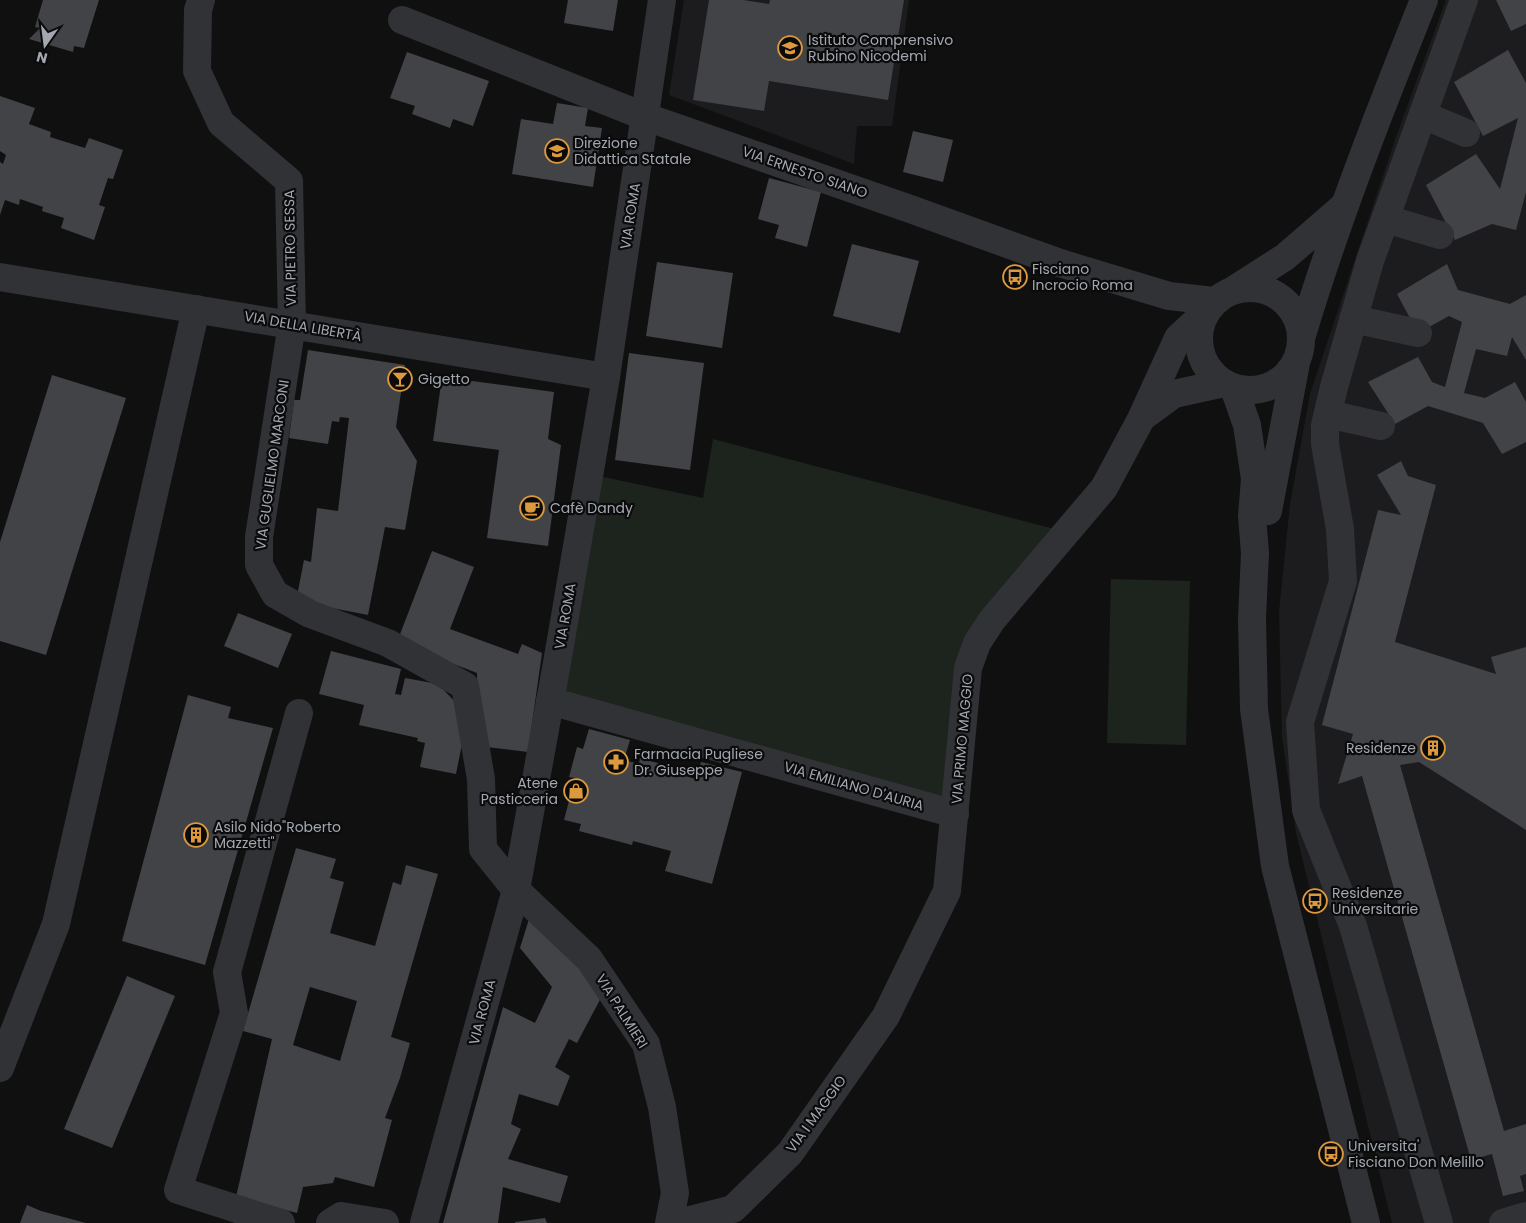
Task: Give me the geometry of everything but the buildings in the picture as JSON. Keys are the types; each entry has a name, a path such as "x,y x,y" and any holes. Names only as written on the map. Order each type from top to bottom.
{"street":[{"name":"VIA PIETRO SESSA","path":"201,0 198,10 197,71 221,123 289,181 292,324"},
{"name":"VIA ROMA","path":"424,1223 516,890 606,377 662,0"},
{"path":"1255,554 1267,516 1302,335 1319,278 1424,0"},
{"path":"1440,1223 1352,926 1306,810 1300,722 1343,580 1340,529 1325,444 1328,414 1354,319 1386,219 1464,0"},
{"name":"VIA ERNESTO SIANO","path":"402,20 646,117 904,206 1060,263 1169,296 1218,301"},
{"path":"1423,115 1466,133"},
{"path":"1141,419 1178,338 1218,301 1285,257 1346,204"},
{"path":"1386,219 1440,235"},
{"name":"VIA DELLA LIBERTÀ","path":"0,278 292,324 606,377"},
{"path":"1296,363 1278,382 1253,391 1229,385 1214,376 1200,354 1198,342 1200,325 1218,301 1259,288 1280,297 1297,317 1302,335"},
{"path":"0,1068 56,924 196,309"},
{"path":"1354,319 1418,333"},
{"name":"VIA GUGLIELMO MARCONI","path":"292,324 259,537 259,565 275,594 310,614 388,643 465,686 481,779 483,849 516,890"},
{"path":"1141,419 1174,394 1229,385"},
{"path":"1229,385 1247,425 1255,479 1252,516 1255,554 1252,618 1254,709 1275,866 1366,1223"},
{"path":"1328,414 1381,426"},
{"name":"VIA PRIMO MAGGIO","path":"914,958 947,891 968,668 977,643 992,620 1104,488 1141,419"},
{"name":"VIA EMILIANO D'AURIA","path":"550,702 955,814"},
{"path":"281,1223 178,1190 234,1013 226,972 299,714"},
{"name":"VIA PALMIERI","path":"516,890 588,959 646,1044 662,1106 675,1193 669,1223"},
{"name":"VIA I MAGGIO","path":"678,1223 733,1209 790,1153 886,1016 914,958"},
{"path":"330,1223 341,1216 385,1223"},
{"path":"1503,1223 1526,1216"}],"shaded area":[{"name":"Istituto Comprensivo Rubino Nicodemi","path":"684,0 909,0 892,126 857,126 854,164 669,95"},
{"path":"1446,0 1526,0 1526,1223 1392,1223 1296,833 1282,736 1279,612 1290,504 1310,394 1397,134"},
{"path":"713,439 1058,530 975,626 950,821 559,715 599,476 703,498"},
{"path":"1111,579 1190,581 1186,745 1107,743"}],"place":[{"name":"Istituto Comprensivo Rubino Nicodemi","path":"790,48"},
{"name":"Direzione Didattica Statale","path":"557,151"},
{"name":"Fisciano Incrocio Roma","path":"1015,277"},
{"name":"Gigetto","path":"400,379"},
{"name":"Cafè Dandy","path":"532,508"},
{"name":"Residenze","path":"1433,748"},
{"name":"Farmacia Pugliese Dr. Giuseppe","path":"616,762"},
{"name":"Atene Pasticceria","path":"576,791"},
{"name":"Asilo Nido\"Roberto Mazzetti\"","path":"196,835"},
{"name":"Residenze Universitarie","path":"1315,901"},
{"name":"Universita' Fisciano Don Melillo","path":"1331,1154"}]}
